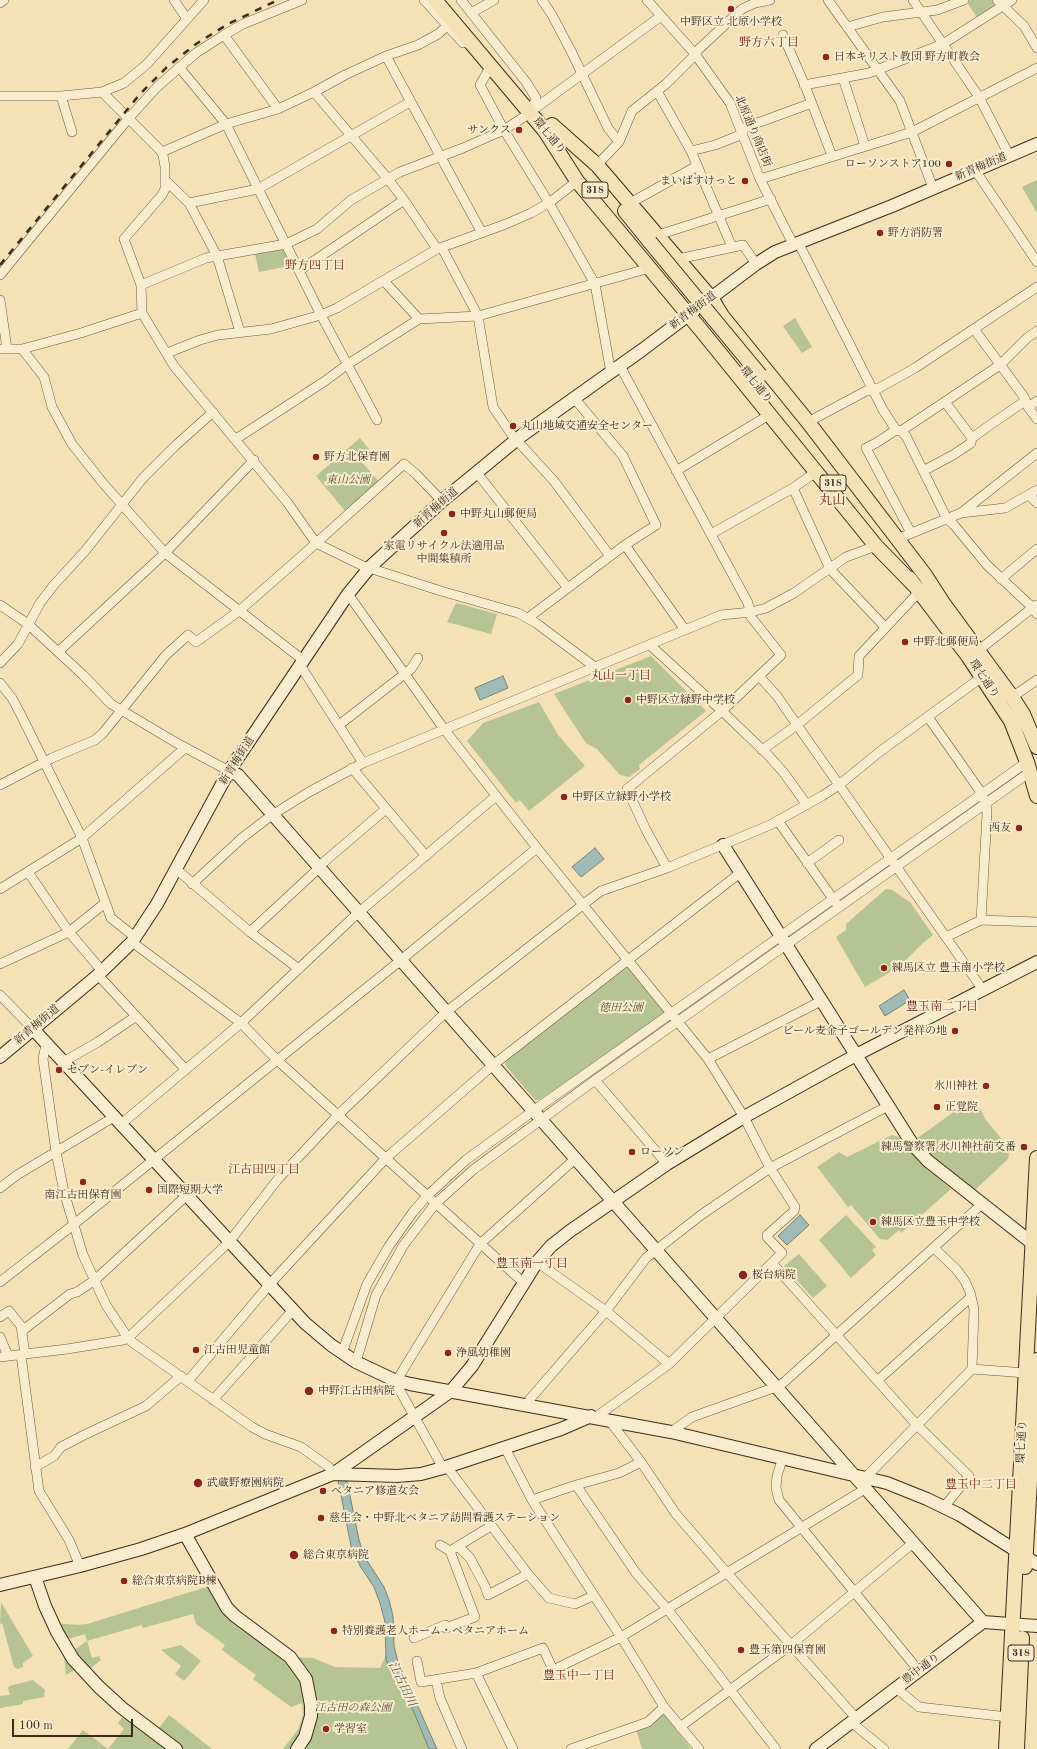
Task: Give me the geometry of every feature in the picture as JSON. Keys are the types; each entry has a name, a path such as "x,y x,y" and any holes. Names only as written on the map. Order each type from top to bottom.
{"main road":[{"name":"環七通り","path":"436,0 651,242 917,588 982,676 1011,721 1029,767 1037,796"},
{"name":"環七通り","path":"447,0 532,108"},
{"path":"549,128 597,165 630,203 651,242 678,259 711,298 722,316 808,422 936,589 945,606"},
{"path":"549,128 577,181 689,315 876,546 917,588"},
{"name":"環七通り","path":"756,378 945,606 979,650 1023,714 1037,747"},
{"name":"環七通り","path":"1026,1557 1026,1373 1035,1246 1037,1158"},
{"name":"環七通り","path":"1006,1749 1017,1625 1026,1557 1036,1406 1037,1360"},
{"name":"環七通り","path":"1017,1625 1017,1749"}],"street":[{"path":"0,3 4,0"},
{"path":"174,0 187,20"},
{"path":"0,96 61,96 102,92 124,83 147,64 204,0"},
{"path":"0,275 128,119 157,87 179,67 224,35 249,21 302,0"},
{"path":"424,0 521,110 532,108"},
{"path":"461,0 526,82 536,98 532,108"},
{"path":"471,14 494,0"},
{"path":"542,0 552,15 608,128 619,142"},
{"name":"北原通り商店街","path":"647,0 695,54 730,103 760,179 796,243 883,410 898,431 906,436 947,519 954,525 987,565 1036,609"},
{"path":"597,165 619,142 632,111 666,84 698,50 742,9 755,3 770,0"},
{"path":"828,0 900,101 933,188"},
{"path":"913,0 979,97 1009,155"},
{"path":"847,26 883,17 937,10 964,0"},
{"path":"804,85 869,73 943,44 1000,3 1012,0"},
{"path":"1000,3 1024,26 1037,48"},
{"path":"141,285 206,258 286,244 317,229 351,200 400,172 504,130 532,108 582,75 661,16"},
{"path":"162,152 226,124 278,109 386,56 418,45 447,26"},
{"path":"224,35 278,109"},
{"path":"783,35 812,103 832,156"},
{"path":"386,56 482,234"},
{"path":"179,67 226,124 321,315 377,420"},
{"path":"760,179 912,132 1037,68"},
{"path":"488,72 480,85 504,130 549,203 594,284 616,369 711,534 748,603 751,617 782,655 722,710 627,789 646,830 667,868"},
{"path":"843,78 865,146"},
{"path":"656,91 691,151 732,246"},
{"path":"102,92 162,152 165,168 165,189 162,195 124,239 141,285 142,313 174,366 254,460 287,502 300,523 316,543 367,566 441,591 518,613 528,618 595,667"},
{"path":"314,92 388,179 440,249 478,316 493,407 516,440 554,481 610,556"},
{"path":"61,96 72,132"},
{"path":"189,203 258,189 352,137 410,102"},
{"path":"691,151 716,145 742,132 812,103"},
{"name":"新青梅街道","path":"0,1057 100,973 134,940 157,904 229,771 367,566 442,501 516,440 616,369 756,264 775,252 892,206 1037,144"},
{"path":"630,203 697,166"},
{"path":"975,170 1037,262"},
{"path":"164,180 189,203 216,256 240,332"},
{"path":"167,353 218,334 271,329 321,315 337,308 440,249 482,234 531,213 549,203 577,181"},
{"path":"651,242 718,216 771,199"},
{"path":"299,271 404,200"},
{"path":"678,259 732,246 743,245 756,264"},
{"path":"236,439 325,381 348,364 419,319 478,316 650,268"},
{"path":"384,281 419,319"},
{"path":"808,422 866,391 879,388 915,368 1037,287"},
{"path":"0,300 4,349 26,348 142,313"},
{"path":"974,329 1024,397 1037,419"},
{"path":"911,533 866,448 898,431 945,402 1000,365 1037,330"},
{"path":"26,348 44,378 52,407 72,444 165,553 239,611 301,663 363,763"},
{"path":"528,618 567,587 656,524 623,456 574,398"},
{"path":"923,471 953,455 971,443 972,438 1027,404 1037,401"},
{"path":"945,402 972,438"},
{"path":"0,663 18,644 40,604 53,586 85,551 144,478 183,438 213,412"},
{"path":"676,471 769,415"},
{"path":"897,539 961,513 1037,453"},
{"path":"58,652 165,553 254,460"},
{"path":"0,785 44,763 96,740 166,655 188,635 196,642 239,611 404,464 442,501"},
{"path":"711,534 793,488 816,472"},
{"path":"477,473 567,587"},
{"path":"793,488 830,568 885,627"},
{"path":"961,513 1005,508 1037,490"},
{"path":"1029,495 1037,503"},
{"path":"625,546 685,630"},
{"path":"192,884 242,838 272,815 352,768 721,615 751,612 766,608 787,597 846,557 876,546"},
{"path":"1001,579 1037,549"},
{"path":"762,750 797,725 858,674 859,656 917,588"},
{"path":"46,1044 43,1059 56,1152 73,1225 83,1255 106,1305 128,1338 252,1427 265,1434 301,1447 339,1474 407,1476 445,1467 594,1417 669,1364 782,1253 767,1237 767,1235 794,1211 795,1207 770,1168 744,1117 708,1058 671,1014 629,959 537,848 444,729 348,594"},
{"path":"0,605 28,624 83,675 111,704 185,748 238,775 776,1387 862,1480 913,1543 983,1622 1037,1626"},
{"path":"979,650 1036,609"},
{"path":"650,645 722,710 762,750 784,773 807,805"},
{"path":"339,725 404,674 411,668 418,658"},
{"path":"759,676 777,696 983,990"},
{"path":"0,1337 4,1356 23,1355 128,1338 229,1242 278,1179 339,1114 446,1012 601,891 667,868 723,845 778,821 807,805 839,786 878,753 982,676"},
{"path":"1012,697 1037,680"},
{"path":"0,683 18,710 82,838 110,918 134,940 241,1023 277,1060 339,1114 524,1283"},
{"path":"1023,714 1037,732"},
{"path":"928,717 986,804 987,814 981,920"},
{"path":"0,889 82,838 185,748"},
{"path":"342,1353 367,1284 389,1246 413,1212 427,1196 466,1160 595,1080 678,1022 784,941 833,899 981,795 1029,767"},
{"path":"356,1362 376,1296 391,1266 411,1234 436,1204 474,1169 537,1115 671,1014 784,941 839,908 986,804 1029,767"},
{"path":"352,768 426,856"},
{"path":"0,1188 17,1175 56,1152 117,1121 185,1069 241,1023 358,913 496,796"},
{"path":"250,932 318,867 386,809"},
{"path":"778,821 839,908"},
{"path":"807,863 839,840"},
{"path":"723,845 821,1001 920,1154 1035,1246"},
{"path":"0,1282 154,1160 537,848"},
{"path":"176,869 250,932 299,969"},
{"path":"28,872 69,932 100,973 135,1016 185,1069"},
{"path":"35,1467 54,1456 60,1447 84,1434 146,1406 184,1379 386,1158 493,1065 740,873"},
{"path":"0,964 69,932 105,903"},
{"path":"946,937 981,920 1037,922"},
{"path":"0,1585 80,1566 141,1549 185,1534 339,1474 451,1391 472,1366 537,1262 551,1246 570,1231 666,1164 744,1117 856,1055 1037,962"},
{"path":"0,995 293,1310 318,1335 356,1362 398,1381 671,1432 783,1458 908,1491 944,1507 975,1524 1026,1557"},
{"path":"708,1058 821,1001"},
{"path":"63,1062 98,1042 135,1016"},
{"path":"595,1080 666,1164"},
{"path":"528,1405 530,1399 606,1311 646,1258 702,1215 770,1168 888,1106"},
{"path":"575,1159 480,1244 398,1381 398,1387 414,1418 445,1467 528,1574 549,1598 575,1604 593,1596"},
{"path":"22,1331 70,1294 77,1292 95,1280 186,1196"},
{"path":"671,1432 692,1417 776,1387 982,1204"},
{"path":"417,1661 421,1682 476,1673 543,1648 553,1670 621,1637 668,1610 801,1528 862,1480 972,1369 974,1309 971,1298 962,1276 934,1248"},
{"path":"537,1262 606,1311 669,1364"},
{"path":"772,1263 916,1424 969,1476 944,1507"},
{"path":"878,1380 971,1298"},
{"path":"213,1400 293,1310"},
{"path":"0,1317 9,1311 21,1326 35,1467 39,1491 70,1540 80,1566"},
{"path":"972,1369 1026,1373"},
{"path":"610,1420 642,1462 676,1514 727,1573 792,1644 854,1720 884,1749"},
{"path":"505,1448 532,1500 621,1637 664,1707 699,1749"},
{"path":"783,1458 776,1476 776,1488 782,1504 919,1671"},
{"path":"532,1500 576,1485 619,1473 642,1462"},
{"path":"576,1485 636,1573 668,1610 729,1691 776,1749"},
{"path":"450,1551 491,1526"},
{"path":"185,1534 228,1608 239,1619 290,1657 306,1679 311,1705 311,1716 305,1736 297,1749"},
{"path":"680,1727 792,1644 855,1593 913,1543"},
{"path":"414,1638 446,1625 446,1628 475,1617 450,1551 440,1545"},
{"path":"458,1546 470,1558 485,1586 488,1595 528,1574"},
{"path":"35,1577 45,1606 57,1632 73,1659 99,1687 122,1708 176,1749"},
{"name":"豊中通り","path":"816,1749 983,1622"},
{"path":"476,1673 513,1749"},
{"path":"436,1680 440,1698 462,1749"},
{"path":"896,1688 919,1707 1008,1717"},
{"path":"571,1749 648,1722 664,1707"}],"green space":[{"path":"969,0 992,0 998,6 978,19 967,2"},
{"path":"1037,180 1037,213 1022,187"},
{"path":"287,248 295,265 259,272 255,254"},
{"path":"795,318 812,347 802,353 783,326"},
{"name":"東山公園","path":"360,438 371,452 361,461 379,482 345,511 316,476"},
{"path":"456,603 497,614 491,634 447,622"},
{"path":"651,656 706,711 639,765 640,769 629,777 620,775 597,749 586,743 554,694"},
{"path":"539,702 558,735 585,766 529,811 520,800 516,803 467,741 483,723"},
{"path":"886,889 892,890 910,902 933,935 900,966 865,987 836,937 846,930 846,924"},
{"name":"徳田公園","path":"626,967 630,967 664,1011 664,1015 539,1100 535,1100 505,1065 506,1060"},
{"path":"972,1099 982,1112 985,1119 1010,1149 1008,1159 975,1190 928,1153 916,1139"},
{"path":"892,1135 899,1137 926,1168 951,1189 901,1233 899,1230 887,1240 880,1239 851,1205 848,1207 817,1167 839,1152 847,1157"},
{"path":"846,1215 876,1247 872,1250 876,1255 851,1278 819,1240"},
{"path":"799,1254 827,1286 813,1298 784,1266"},
{"name":"江古田の森公園","path":"213,1585 220,1597 290,1657 313,1658 335,1667 380,1668 386,1655 386,1659 413,1710 429,1749 283,1749 299,1728 303,1715 302,1703 291,1707 253,1679 256,1675 222,1650 225,1645 196,1624 193,1614 143,1628 142,1625 87,1641 85,1634 62,1641 53,1623 78,1625 87,1624"},
{"path":"1,1602 33,1656 23,1663 23,1667 18,1669 14,1667 2,1623 0,1624"},
{"path":"62,1641 70,1653 87,1641 92,1658 99,1656 101,1660 86,1672 80,1667 66,1675"},
{"path":"181,1645 201,1661 184,1681 175,1674 181,1666 161,1650"},
{"path":"33,1680 45,1690 44,1697 23,1701 23,1704 0,1708 0,1696 10,1695 8,1688 9,1686"},
{"path":"127,1711 155,1733 169,1715 212,1749 108,1749 124,1729 118,1723"},
{"path":"662,1714 665,1715 691,1749 642,1749 636,1729"},
{"path":"83,1730 108,1749 68,1749"}],"water":[{"path":"503,676 508,688 480,700 475,688"},
{"path":"595,848 604,859 581,877 572,867"},
{"path":"904,990 910,1000 885,1016 879,1006"},
{"path":"800,1215 809,1225 787,1245 778,1236"},
{"name":"江古田川","path":"338,1480 347,1481 359,1540 364,1556 384,1587 389,1600 393,1616 394,1646 398,1662 437,1749 429,1749 413,1710 388,1665 386,1659 385,1622 380,1603 374,1587 360,1566 351,1546"}],"railway":[{"path":"0,265 140,94 167,67 196,44 228,24 278,0"}],"place":[{"name":"中野区立 北原小学校","path":"731,9"},
{"name":"日本キリスト教団 野方町教会","path":"826,57"},
{"name":"サンクス","path":"519,130"},
{"name":"ローソンストア100","path":"949,164"},
{"name":"まいばすけっと","path":"745,181"},
{"name":"野方消防署","path":"880,233"},
{"name":"丸山地域交通安全センター","path":"513,426"},
{"name":"野方北保育園","path":"316,457"},
{"name":"中野丸山郵便局","path":"452,514"},
{"name":"家電リサイクル法適用品 中間集積所","path":"444,533"},
{"name":"中野北郵便局","path":"905,642"},
{"name":"中野区立緑野中学校","path":"628,700"},
{"name":"中野区立緑野小学校","path":"564,797"},
{"name":"西友","path":"1019,828"},
{"name":"練馬区立 豊玉南小学校","path":"884,968"},
{"name":"ビール麦金子ゴールデン発祥の地","path":"955,1031"},
{"name":"セブン-イレブン","path":"59,1070"},
{"name":"氷川神社","path":"986,1086"},
{"name":"正覚院","path":"937,1107"},
{"name":"練馬警察署 氷川神社前交番","path":"1024,1147"},
{"name":"ローソン","path":"632,1152"},
{"name":"南江古田保育園","path":"83,1182"},
{"name":"国際短期大学","path":"149,1190"},
{"name":"練馬区立豊玉中学校","path":"873,1222"},
{"name":"桜台病院","path":"743,1275"},
{"name":"江古田児童館","path":"196,1350"},
{"name":"浄風幼稚園","path":"448,1353"},
{"name":"中野江古田病院","path":"309,1391"},
{"name":"武蔵野療園病院","path":"198,1483"},
{"name":"ベタニア修道女会","path":"323,1491"},
{"name":"慈生会・中野北ベタニア訪問看護ステーション","path":"321,1518"},
{"name":"総合東京病院","path":"294,1555"},
{"name":"総合東京病院B棟","path":"124,1581"},
{"name":"特別養護老人ホーム・ベタニアホーム","path":"334,1631"},
{"name":"豊玉第四保育園","path":"741,1650"},
{"name":"学習室","path":"326,1729"}],"district":[{"name":"野方六丁目","path":"769,43"},
{"name":"野方四丁目","path":"315,266"},
{"name":"丸山","path":"832,501"},
{"name":"丸山一丁目","path":"621,676"},
{"name":"豊玉南二丁目","path":"942,1007"},
{"name":"江古田四丁目","path":"264,1170"},
{"name":"豊玉南一丁目","path":"532,1264"},
{"name":"豊玉中二丁目","path":"981,1485"},
{"name":"豊玉中一丁目","path":"579,1676"}]}
